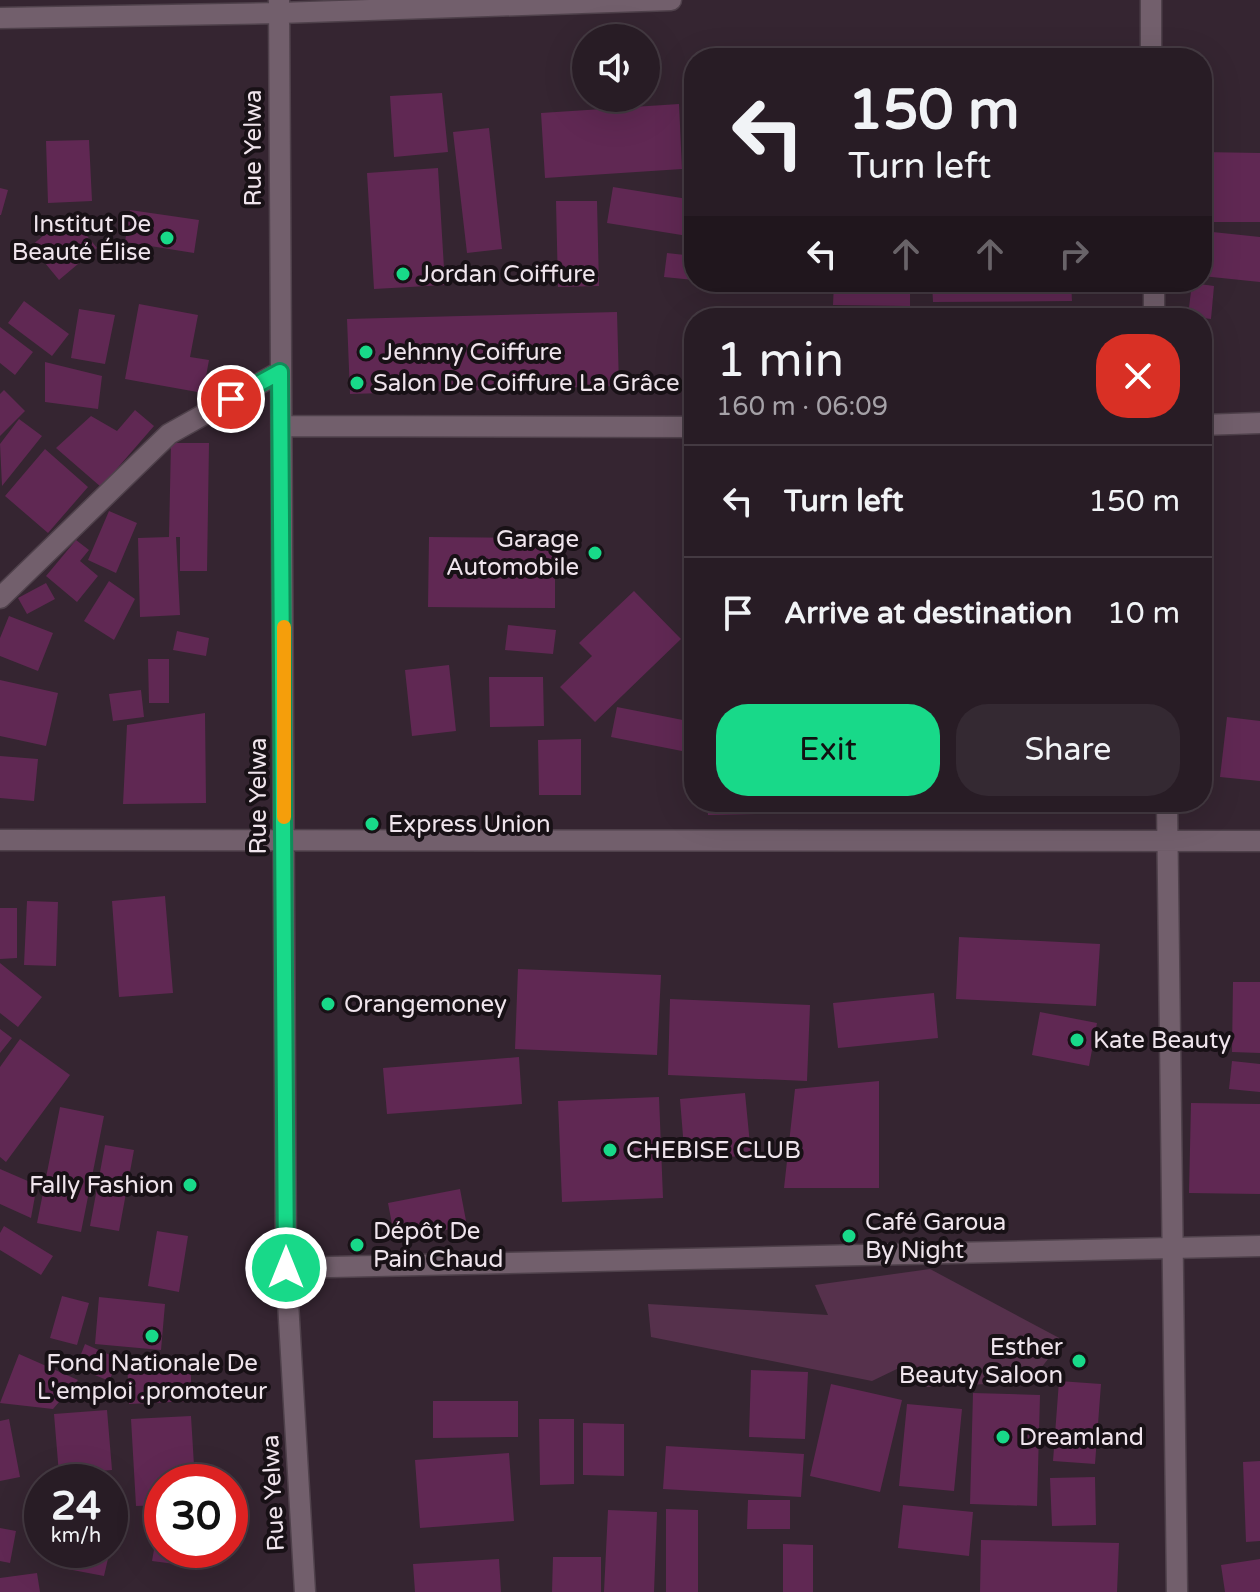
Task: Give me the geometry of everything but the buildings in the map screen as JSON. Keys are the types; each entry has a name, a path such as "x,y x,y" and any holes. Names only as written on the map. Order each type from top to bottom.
{"street":[{"path":"0,18 279,7 671,0"},
{"path":"1151,0 1151,48"},
{"name":"Rue Yelwa","path":"279,7 286,1268 305,1592"},
{"path":"0,598 169,434 280,372"},
{"path":"1212,425 1260,423"},
{"path":"283,426 684,427"},
{"path":"1167,812 1177,1592"},
{"path":"0,840 284,843 1260,841"},
{"path":"286,1268 1260,1246"}],"shaded area":[{"path":"930,1269 1063,1340 1030,1382 927,1387 901,1367 872,1381 651,1337 648,1304 828,1315 815,1285"}],"slow traffic":[{"path":"284,627 284,817"}],"place":[{"name":"Institut De Beauté Élise","path":"167,238"},
{"name":"Jordan Coiffure","path":"403,274"},
{"name":"Jehnny Coiffure","path":"366,352"},
{"name":"Salon De Coiffure La Grâce","path":"357,383"},
{"name":"Garage Automobile","path":"595,553"},
{"name":"Express Union","path":"372,824"},
{"name":"Orangemoney","path":"328,1004"},
{"name":"Kate Beauty","path":"1077,1040"},
{"name":"CHEBISE CLUB","path":"610,1150"},
{"name":"Fally Fashion","path":"190,1185"},
{"name":"Café Garoua By Night","path":"849,1236"},
{"name":"Dépôt De Pain Chaud","path":"357,1245"},
{"name":"Fond Nationale De L'emploi .promoteur","path":"152,1336"},
{"name":"Esther Beauty Saloon","path":"1079,1361"},
{"name":"Dreamland","path":"1003,1437"}],"route":[{"path":"231,399 280,372 283,426 286,1268"}]}
